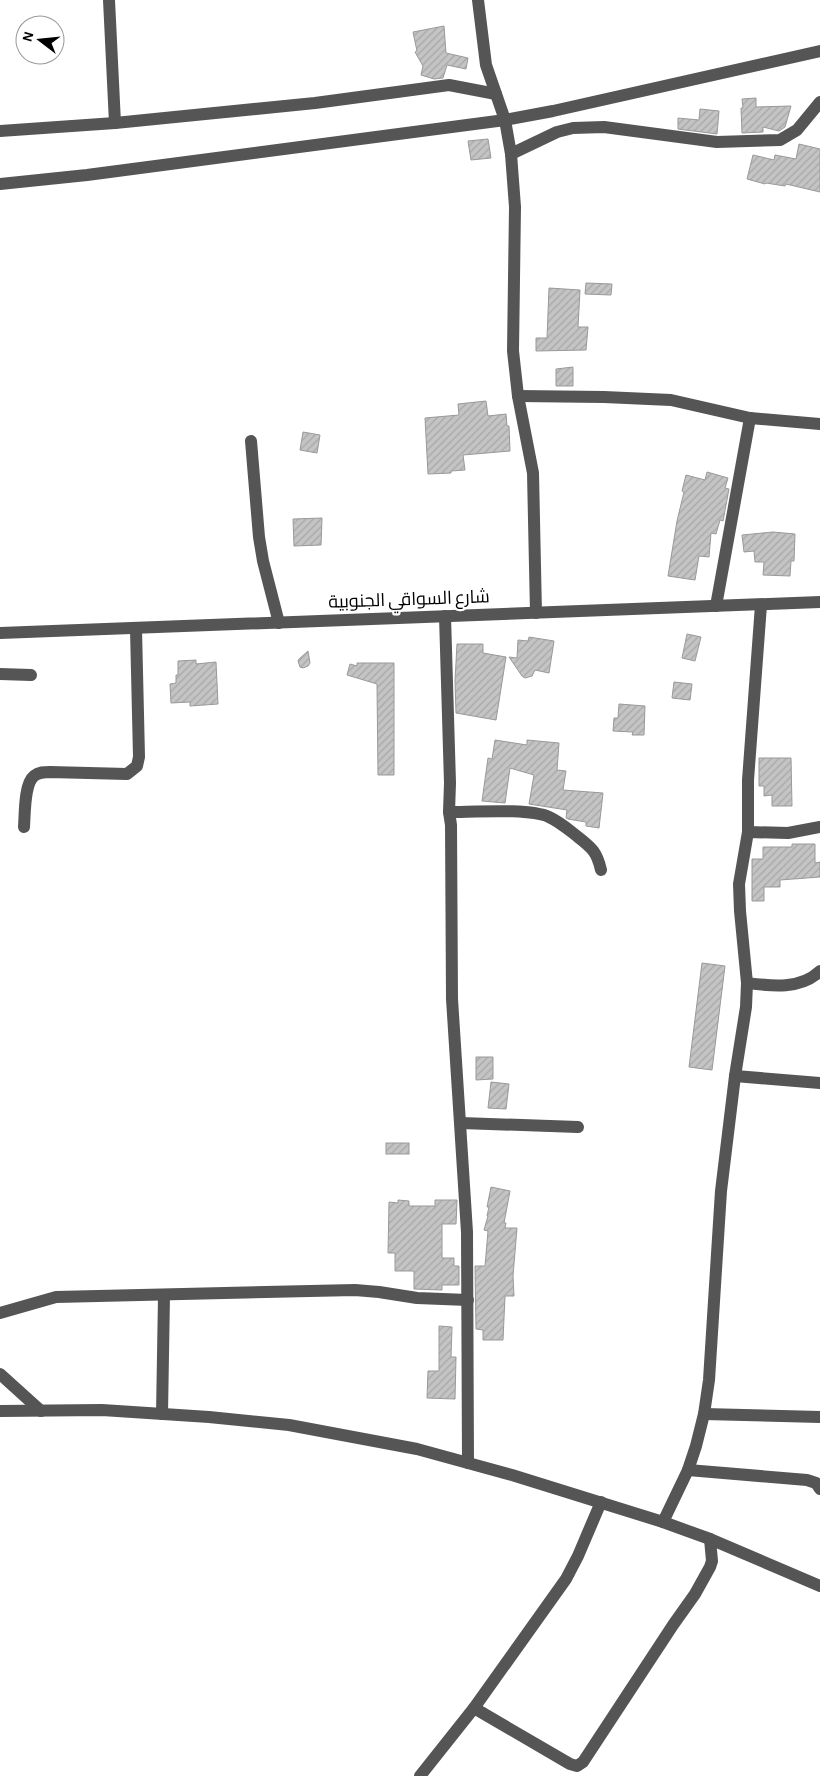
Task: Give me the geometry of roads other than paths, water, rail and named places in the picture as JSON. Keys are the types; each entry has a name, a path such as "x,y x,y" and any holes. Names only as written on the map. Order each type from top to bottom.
{"street":[{"path":"110,0 115,122"},
{"path":"478,0 486,65 505,120 511,154 515,207 513,351 518,396 533,473 536,613"},
{"path":"0,184 88,175 505,120 820,51"},
{"path":"0,131 315,103 449,86 496,94"},
{"path":"511,154 557,132 574,128 604,126 717,142 780,140 797,130 820,102"},
{"path":"518,396 671,400 750,418 820,424"},
{"path":"716,606 750,418"},
{"path":"250,441 259,537 263,561 279,623"},
{"name":"شارع السواقي الجنوبية","path":"0,633 820,602"},
{"path":"664,1522 688,1470 704,1414 709,1380 721,1191 735,1076 746,1007 740,884 748,832 748,780 761,605"},
{"path":"445,616 450,783 448,812 451,825 452,999 467,1232 468,1463"},
{"path":"24,827 27,794 30,780 35,775 41,772 128,774 137,766 139,757 136,629"},
{"path":"0,674 30,675"},
{"path":"448,812 523,813 547,816 593,848 599,858 601,870"},
{"path":"748,832 788,833 820,827"},
{"path":"746,983 776,986 802,982 820,970"},
{"path":"735,1076 820,1083"},
{"path":"461,1123 578,1127"},
{"path":"0,1313 56,1297 164,1296 355,1290 416,1298 468,1300"},
{"path":"162,1414 164,1296"},
{"path":"0,1374 41,1411"},
{"path":"0,1412 102,1410 289,1425 417,1449 664,1522 710,1539 820,1586"},
{"path":"704,1414 820,1417"},
{"path":"688,1470 807,1480 816,1483 820,1489"},
{"path":"420,1776 474,1708 566,1579 601,1502"},
{"path":"474,1708 570,1764 577,1766 583,1762 703,1581 712,1560 710,1539"}]}
